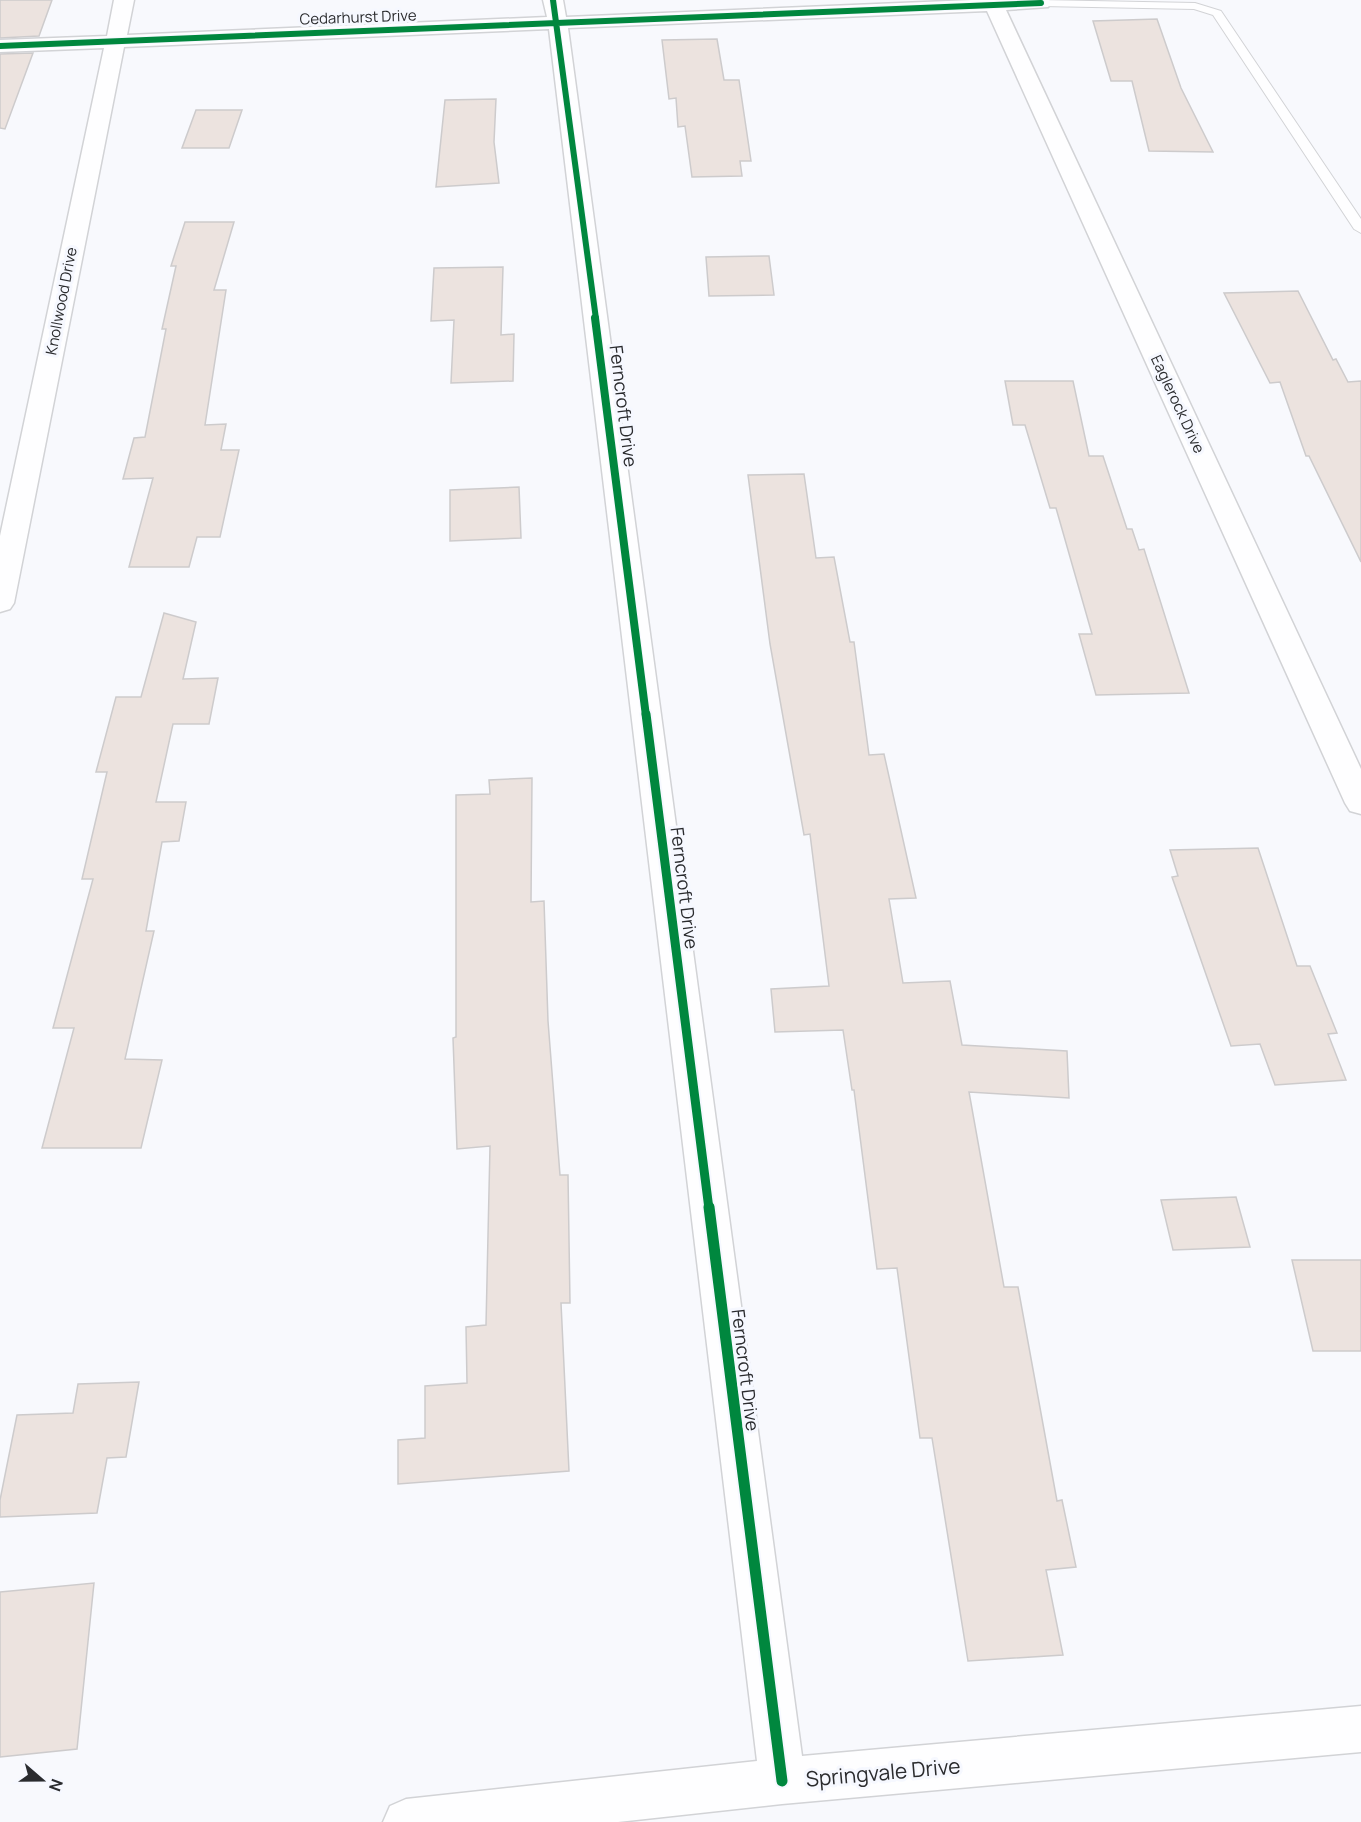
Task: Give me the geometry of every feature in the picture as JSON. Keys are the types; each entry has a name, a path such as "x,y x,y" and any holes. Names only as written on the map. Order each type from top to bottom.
{"street":[{"name":"Knollwood Drive","path":"0,603 113,42 124,0"},
{"name":"Cedarhurst Drive","path":"0,46 113,42 556,12 1041,3"},
{"name":"Eaglerock Drive","path":"994,5 1361,803"},
{"name":"Ferncroft Drive","path":"556,12 782,1781"},
{"name":"Springvale Drive","path":"406,1822 782,1781 1361,1730"}],"lane":[{"path":"1041,3 1195,6 1217,13 1361,229"}],"building":[{"path":"0,0 52,0 39,36 0,38"},
{"path":"1157,19 1181,88 1213,152 1149,151 1132,81 1111,81 1093,21"},
{"path":"717,39 724,80 739,80 751,161 740,161 742,176 692,177 685,126 678,127 676,98 669,99 662,40"},
{"path":"33,53 5,129 0,128 0,54"},
{"path":"496,99 494,142 499,183 436,187 445,100"},
{"path":"196,110 242,110 229,148 182,148"},
{"path":"185,222 234,222 214,290 226,290 205,425 226,424 221,450 239,450 220,537 197,537 189,567 129,567 153,478 123,479 134,438 145,437 166,329 162,329 176,266 171,266"},
{"path":"769,256 774,295 709,296 706,257"},
{"path":"503,267 501,335 514,334 513,381 451,383 454,320 431,321 434,268"},
{"path":"1298,291 1333,360 1336,359 1348,382 1361,381 1361,562 1309,456 1306,456 1280,382 1270,383 1224,293"},
{"path":"1005,381 1073,381 1089,456 1103,456 1127,529 1132,529 1139,550 1144,549 1189,693 1096,695 1079,634 1092,634 1056,508 1050,508 1025,425 1013,425"},
{"path":"804,474 816,558 834,557 850,642 854,642 869,755 884,754 916,898 889,899 903,983 950,981 962,1045 1067,1051 1069,1098 969,1092 1004,1287 1018,1287 1057,1501 1062,1500 1076,1567 1046,1570 1063,1655 968,1661 932,1438 920,1438 897,1268 877,1269 854,1090 852,1090 843,1030 775,1032 771,989 829,986 810,834 804,835 770,644 748,475"},
{"path":"519,487 521,538 450,541 450,490"},
{"path":"164,613 196,622 183,679 218,678 209,724 173,724 156,802 186,802 179,841 162,842 146,931 154,931 125,1059 162,1060 141,1148 42,1148 74,1028 53,1028 93,879 82,879 107,772 96,772 116,697 141,697"},
{"path":"532,778 531,902 544,901 548,1021 560,1175 568,1175 570,1303 561,1303 569,1471 398,1484 398,1440 425,1438 425,1386 467,1383 466,1327 486,1325 490,1146 457,1149 453,1038 456,1037 456,795 490,794 489,780"},
{"path":"1258,848 1297,966 1310,966 1337,1033 1328,1034 1346,1080 1275,1085 1260,1044 1231,1046 1172,877 1178,876 1170,850"},
{"path":"1236,1197 1250,1247 1173,1250 1161,1200"},
{"path":"1292,1260 1361,1260 1361,1351 1313,1351"},
{"path":"139,1382 126,1457 107,1458 97,1513 0,1517 0,1500 17,1415 73,1413 78,1384"},
{"path":"94,1583 77,1749 0,1757 0,1592"}],"cycle path":[{"path":"553,0 558,24 782,1781"},
{"path":"0,46 1041,3"}]}
